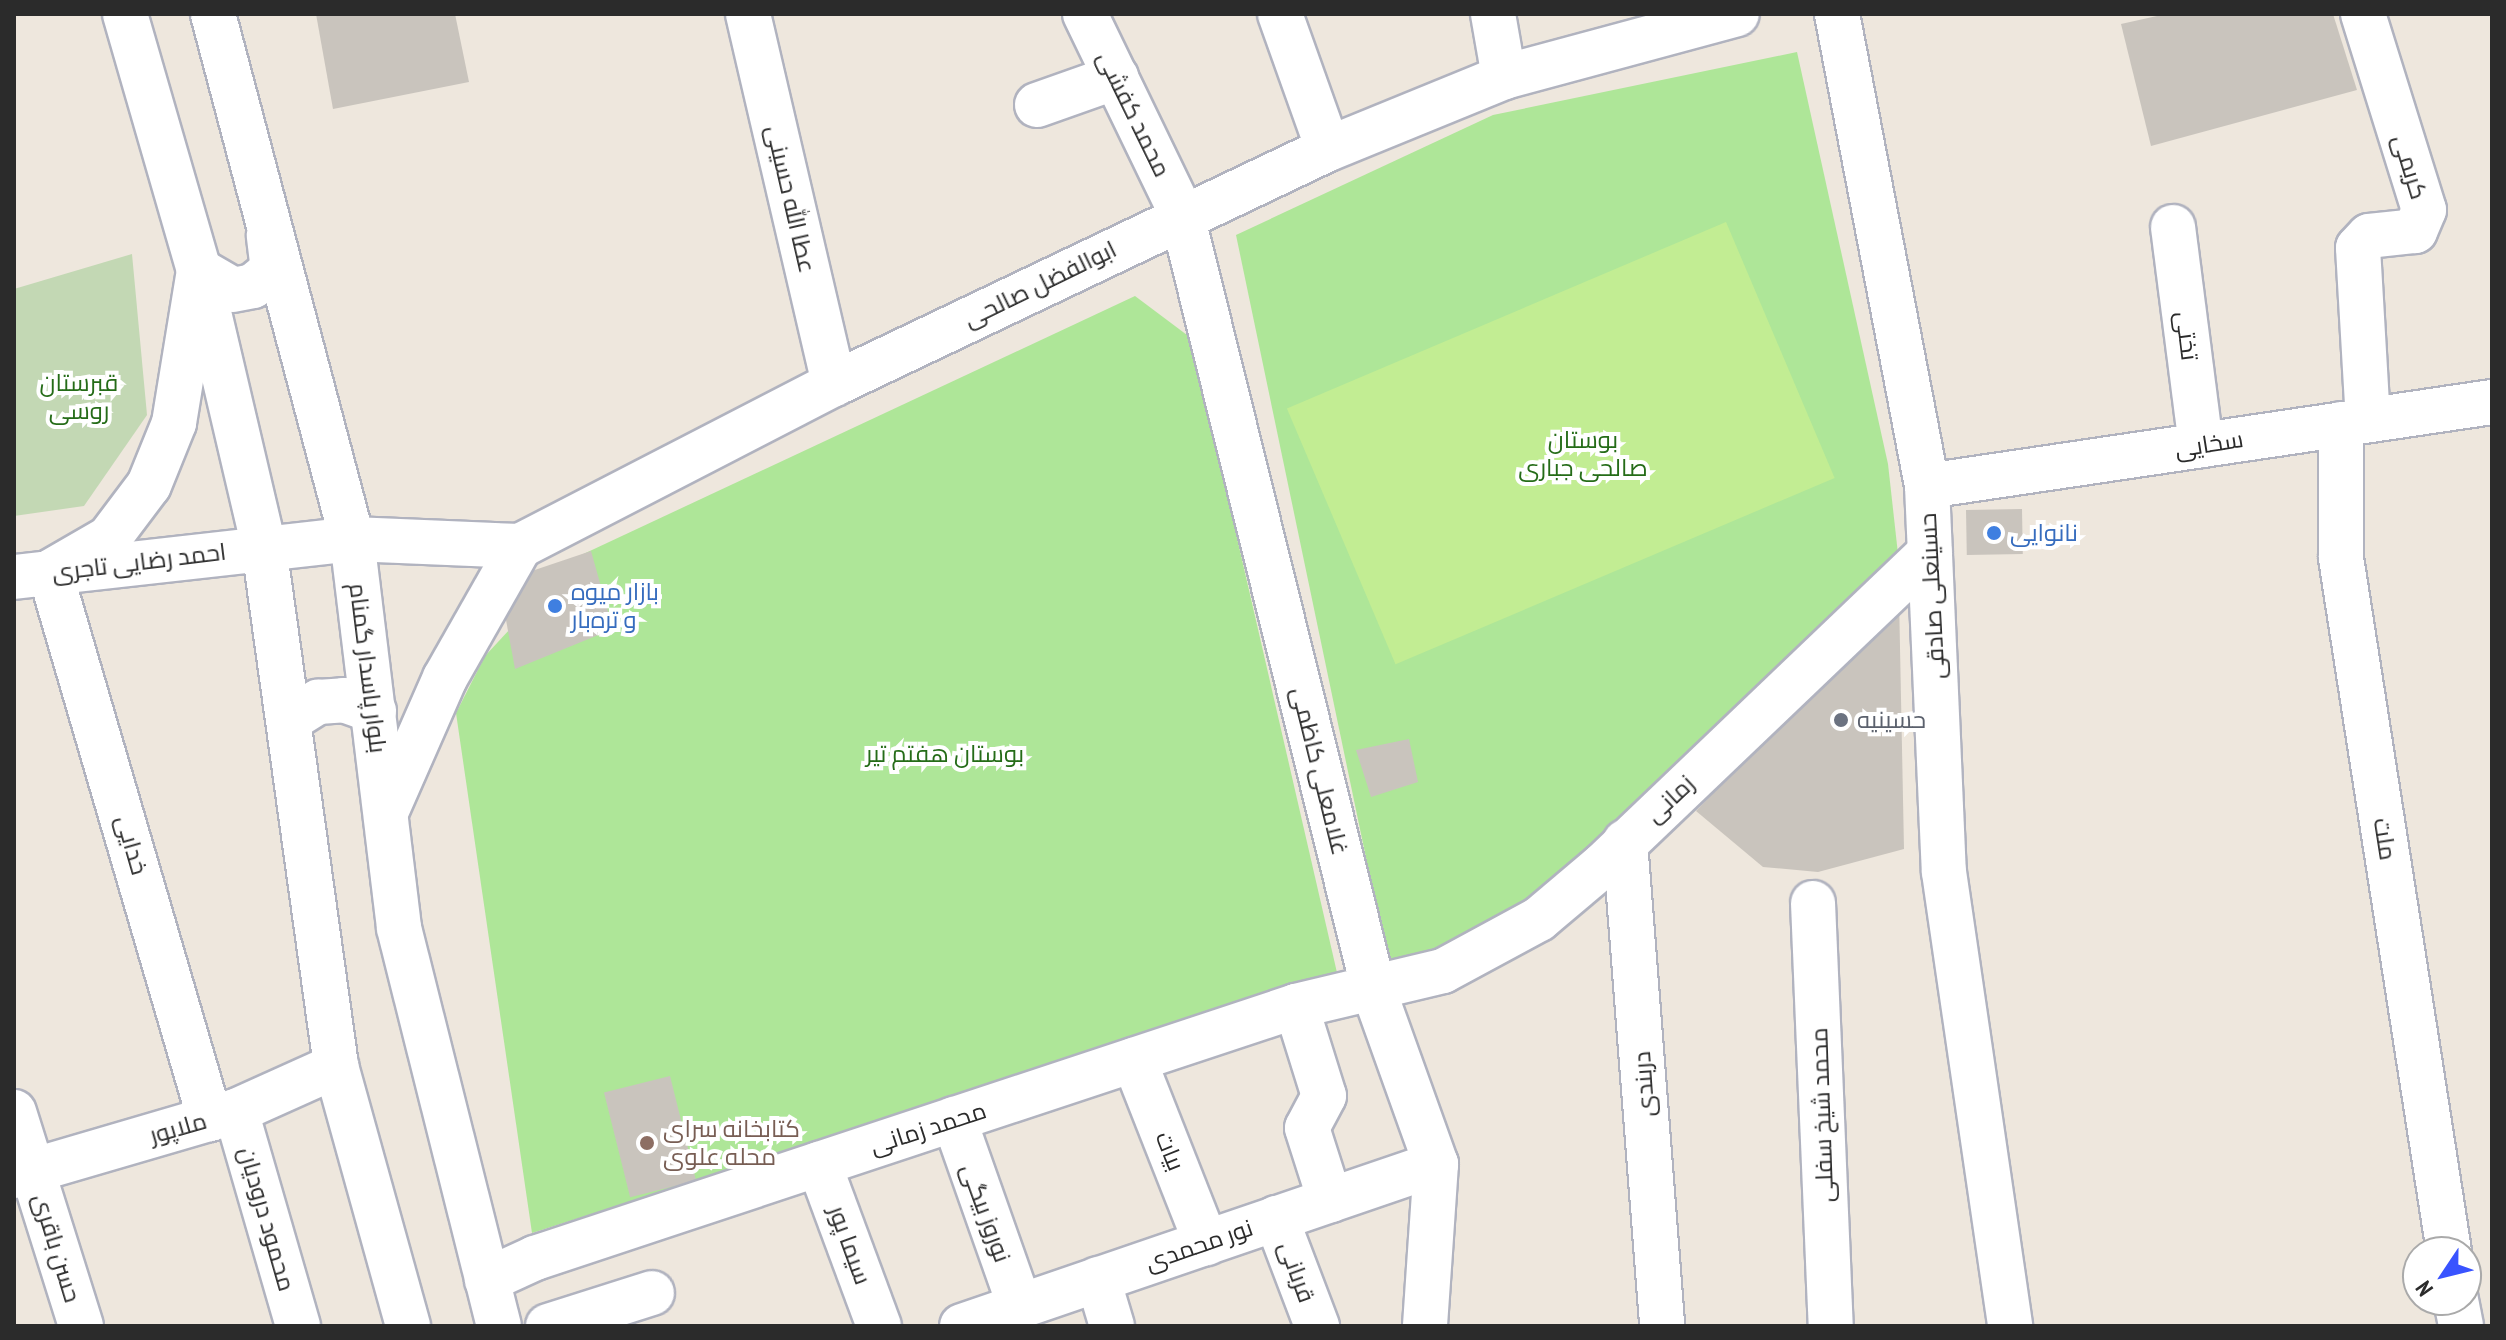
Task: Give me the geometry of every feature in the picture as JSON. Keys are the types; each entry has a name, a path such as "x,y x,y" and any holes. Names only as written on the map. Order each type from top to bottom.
{"street":[{"path":"125,14 199,270 264,547 292,718 336,1066 408,1326"},
{"name":"بلوار پاسدار گمنام","path":"213,14 265,201 352,539 399,928 499,1326"},
{"name":"محمد کفشی","path":"1085,14 1182,215"},
{"path":"1280,14 1328,149"},
{"path":"1493,14 1504,77"},
{"name":"ابوالفضل صالحی","path":"352,539 520,546 834,384 1182,215 1328,149 1504,77 1737,14"},
{"name":"حسینعلی صادقی","path":"1837,14 1927,486 1944,872 2010,1326"},
{"name":"کریمی","path":"2354,422 2358,248 2369,236 2415,231 2424,210 2363,14"},
{"name":"عطا الله حسینی","path":"758,16 834,384"},
{"path":"1037,105 1116,77"},
{"path":"199,270 233,290 253,286 273,270 265,201"},
{"name":"غلامعلی کاظمی","path":"1182,215 1374,991 1436,1164 1425,1326"},
{"name":"تختی","path":"2173,227 2201,445"},
{"path":"32,574 109,538 149,485 174,423 199,270"},
{"name":"سخایی","path":"1927,486 2492,402"},
{"name":"ملت","path":"2354,422 2341,558 2447,1236"},
{"name":"احمد رضایی تاجری","path":"32,574 352,539"},
{"path":"386,812 445,678 520,546"},
{"name":"زمانی","path":"1374,991 1443,971 1539,919 1625,842 1930,553"},
{"name":"خدایی","path":"32,574 223,1115"},
{"path":"292,718 318,702 344,700 374,711"},
{"name":"دربندی","path":"1625,842 1662,1326"},
{"name":"محمد شیخ سفلی","path":"1813,903 1831,1326"},
{"name":"محمد زمانی","path":"487,1280 535,1258 1296,1006 1374,991"},
{"path":"1296,1006 1324,1096 1307,1128 1330,1200"},
{"name":"بیات","path":"1134,1060 1206,1243"},
{"name":"ملاپور","path":"23,1174 223,1115 336,1066"},
{"name":"حسن باقری","path":"14,1112 23,1174 81,1326"},
{"name":"محمود درودیان","path":"223,1115 298,1326"},
{"name":"نوروز بیگی","path":"954,1119 1020,1306"},
{"name":"سیما پور","path":"819,1164 879,1326"},
{"name":"نور محمدی","path":"962,1326 1436,1164"},
{"name":"قربانی","path":"1276,1218 1317,1326"},
{"path":"1098,1279 1112,1326"},
{"path":"548,1326 652,1293"}],"green space":[{"name":"بوستان صالحی جباری","path":"1797,52 1888,464 1900,572 1523,912 1389,968 1236,235 1493,115"},
{"path":"1726,222 1835,478 1396,664 1287,408"},
{"name":"قبرستان روسی","path":"132,254 147,415 84,506 14,516 14,289"},
{"name":"بوستان هفتم تیر","path":"1135,296 1191,338 1338,977 532,1233 456,713 485,656 577,557"}],"building":[{"path":"316,14 455,14 469,82 333,109"},
{"path":"2166,14 2333,14 2357,90 2151,146 2121,24"},
{"name":"نانوایی","path":"2022,509 2023,554 1967,555 1966,510"},
{"name":"بازار میوه و تره‌بار","path":"591,551 613,629 515,669 499,582"},
{"name":"حسینیه","path":"1899,597 1904,849 1818,872 1763,867 1696,811"},
{"path":"1409,739 1418,782 1371,797 1356,750"},
{"path":"670,1076 696,1181 630,1197 604,1092"}],"place":[{"name":"نانوایی","path":"1994,533"},
{"name":"بازار میوه و تره‌بار","path":"555,606"},
{"name":"حسینیه","path":"1841,720"},
{"name":"کتابخانه سرای محله علوی","path":"647,1143"}]}
